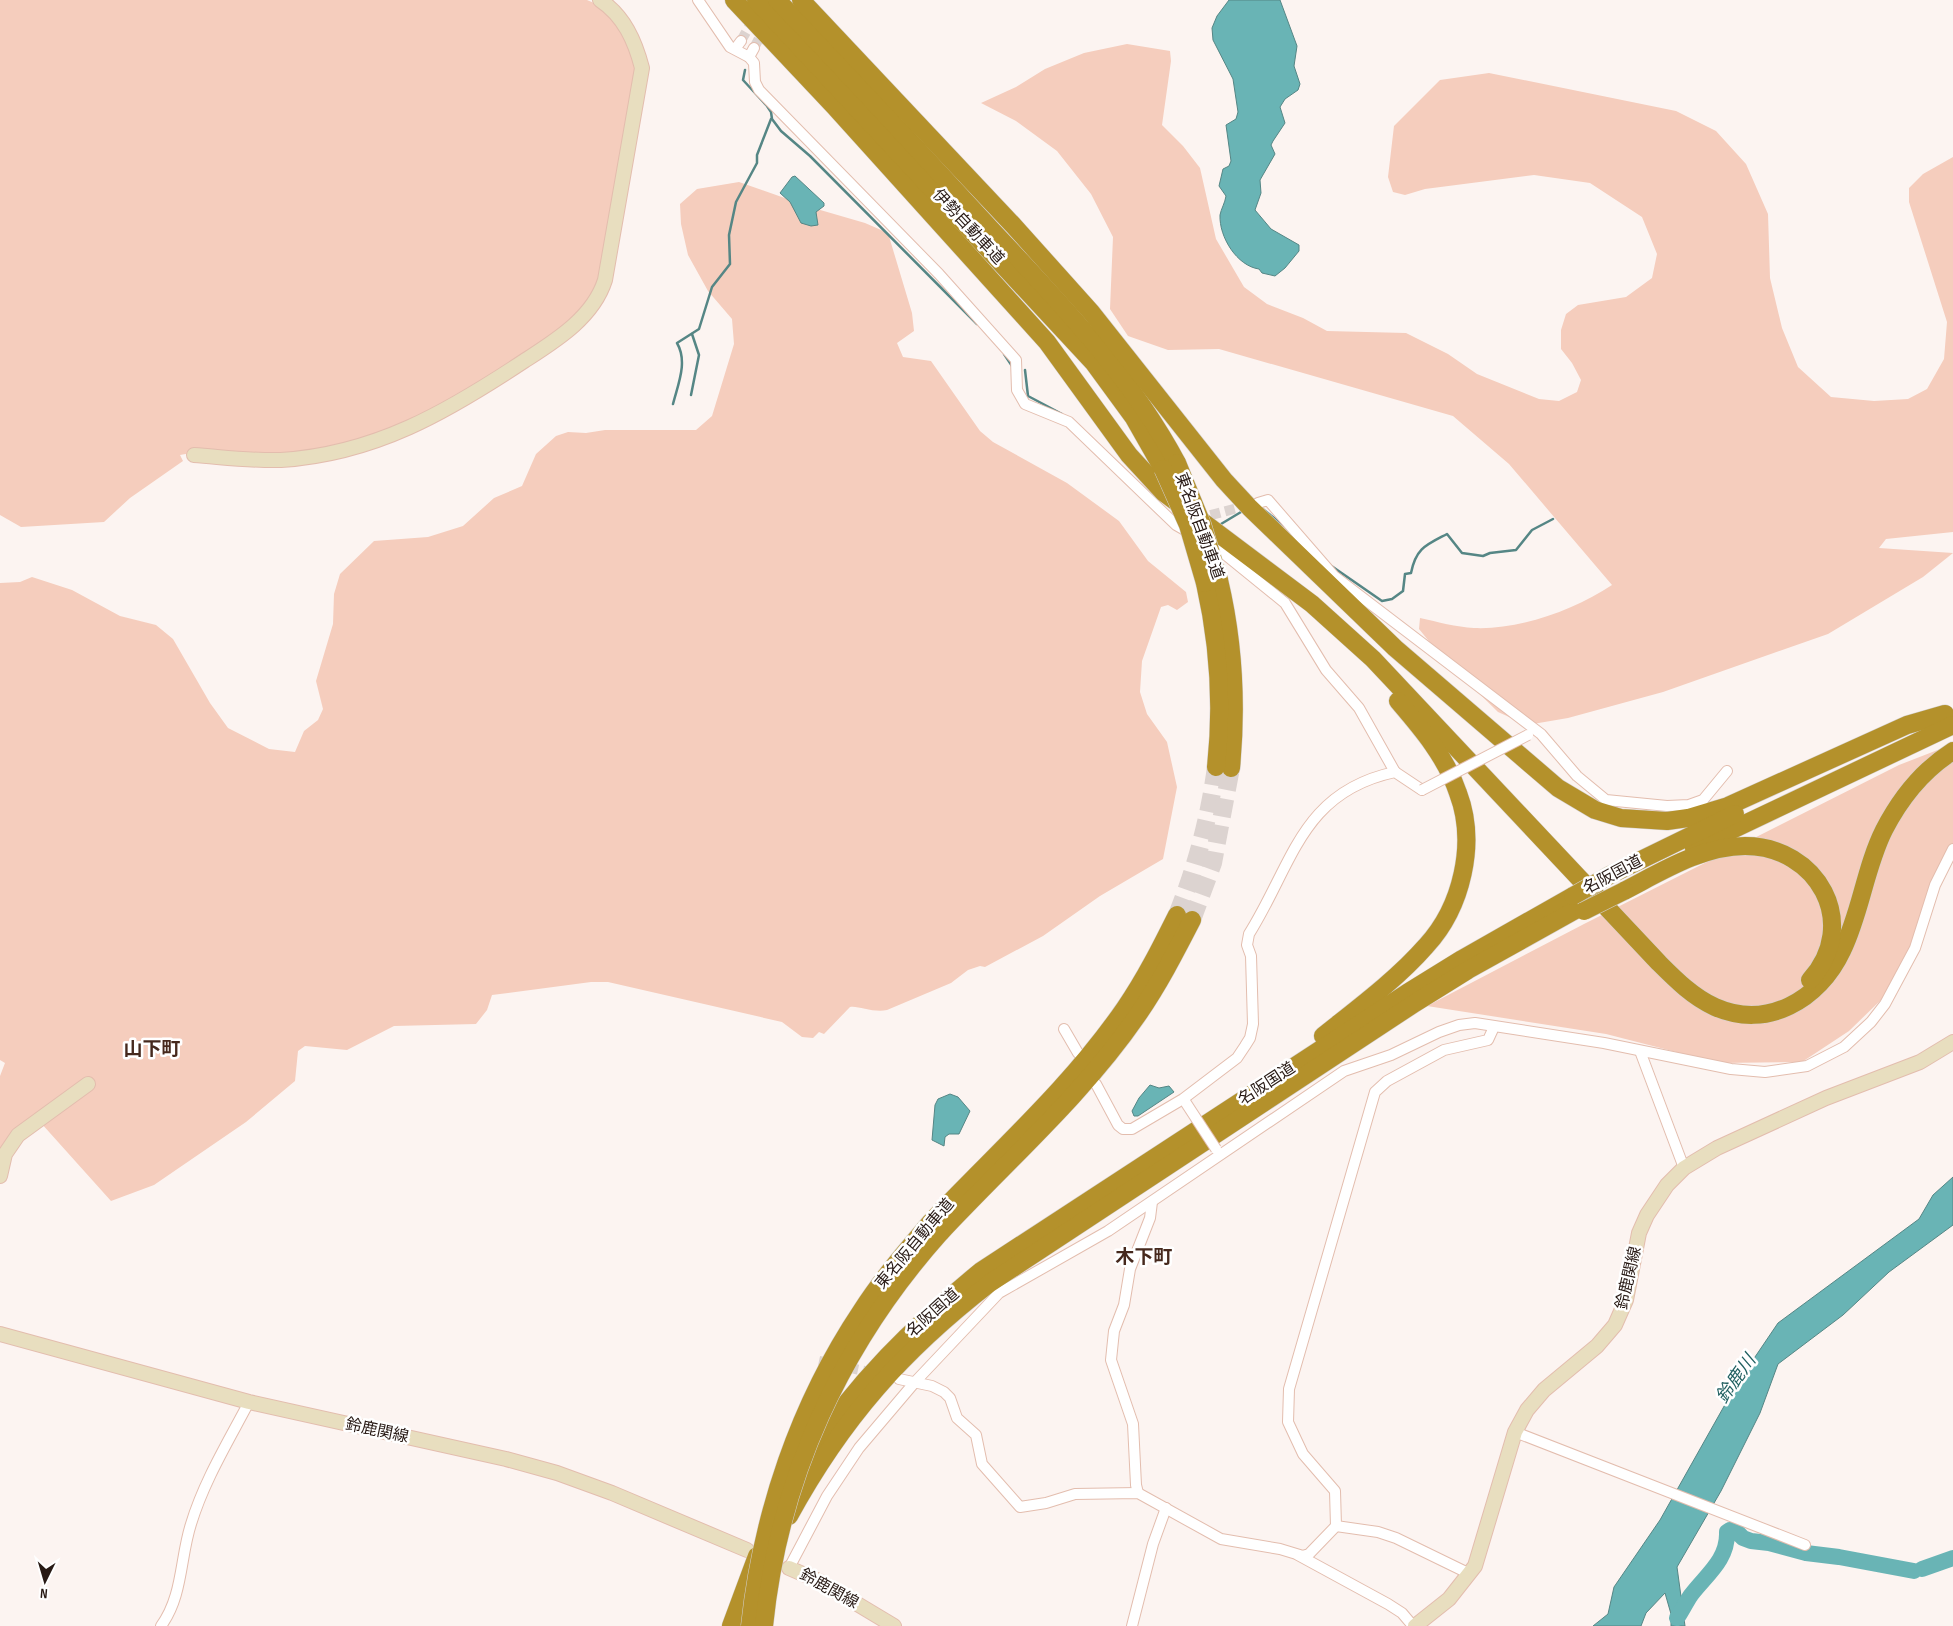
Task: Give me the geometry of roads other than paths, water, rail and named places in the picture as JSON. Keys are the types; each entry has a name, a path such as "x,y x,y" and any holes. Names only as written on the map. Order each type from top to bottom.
{"highway":[{"path":"734,0 834,106 1047,342 1142,471 1163,492 1272,572 1312,604 1372,659 1673,977 1701,999 1732,1012 1755,1015 1779,1012 1798,1003 1823,982 1842,952 1859,904 1870,863 1890,820 1922,776 1953,751"},
{"name":"伊勢自動車道","path":"756,0 1092,362 1170,466"},
{"name":"伊勢自動車道","path":"777,0 993,230 1106,357 1144,406 1170,466"},
{"path":"801,0 1013,225 1127,356 1224,480 1268,527 1283,547 1664,953 1701,986 1724,998 1741,1003 1762,1004 1783,998 1801,988 1816,973 1830,941 1830,908 1827,897 1816,878 1798,861 1769,849 1744,846 1718,850 1618,884"},
{"name":"東名阪自動車道","path":"1170,466 1188,525 1212,581 1220,672 1220,712 1224,768"},
{"path":"1268,527 1395,648 1539,774 1595,810 1621,818 1667,821 1708,813 1728,806 1907,726 1950,717"},
{"path":"1247,1097 1406,968 1428,945 1452,907 1465,863 1464,822 1459,793 1446,764 1426,733 1354,652 1272,572"},
{"name":"名阪国道","path":"745,1626 758,1588 789,1516 823,1457 872,1391 926,1336 956,1309 1024,1258 1468,970 1618,884 1809,792 1950,717"},
{"name":"名阪国道","path":"731,1626 759,1549 794,1479 840,1411 890,1353 938,1307 982,1271 1462,959 1579,905"},
{"name":"東名阪自動車道","path":"750,1626 758,1564 767,1526 789,1453 804,1415 826,1371 862,1309 885,1278 935,1228 1106,1035 1184,918"},
{"name":"東名阪自動車道","path":"764,1626 772,1568 790,1494 821,1413 839,1375 873,1318 935,1228"}],"main road":[{"path":"194,455 281,460 349,448 396,435 443,412 511,370 553,342 588,312 606,280 642,75 642,68 634,42 621,18 600,0"},
{"name":"鈴鹿関線","path":"1414,1626 1450,1599 1470,1574 1480,1552 1515,1432 1527,1410 1544,1390 1597,1346 1615,1325 1626,1300 1634,1250 1647,1215 1667,1185 1684,1168 1717,1148 1826,1098 1920,1062 1953,1042"},
{"path":"0,1176 5,1154 18,1135 88,1084"},
{"name":"鈴鹿関線","path":"0,1334 249,1402 506,1459 557,1473 612,1493 747,1550"},
{"name":"鈴鹿関線","path":"790,1568 819,1581 894,1626"}],"street":[{"path":"698,0 730,47 738,45 752,52 755,82 759,90 939,274 1016,360 1017,390 1025,404 1069,422 1178,524 1221,551 1285,602 1326,670 1359,708 1395,772 1422,790 1528,735"},
{"path":"1258,503 1268,500 1334,576 1541,734 1577,776 1606,800 1658,805 1689,805 1703,800 1727,770"},
{"path":"1096,1084 1118,1125 1123,1129 1138,1126 1185,1101 1237,1058 1250,1038 1253,1024 1251,956 1247,945 1249,934 1303,833 1318,812 1334,799 1374,777 1395,772"},
{"path":"790,1568 826,1496 859,1448 915,1382 999,1293 1108,1231 1152,1202 1218,1152 1344,1071 1391,1055 1459,1025 1474,1023 1604,1043 1731,1069 1765,1072 1807,1066 1844,1047 1871,1022 1893,990 1915,948 1935,885 1953,849"},
{"path":"899,1379 932,1386 944,1392 950,1398 957,1418 976,1435 982,1464 1020,1507 1046,1503 1075,1494 1138,1493 1220,1539 1296,1553 1303,1556 1308,1554 1336,1526 1334,1491 1303,1454 1294,1437 1288,1422 1287,1402 1295,1366 1375,1092 1387,1081 1444,1050 1488,1040 1494,1026"},
{"path":"1064,1029 1078,1053"},
{"path":"1640,1051 1684,1168"},
{"path":"1185,1101 1218,1152"},
{"path":"1138,1493 1133,1424 1112,1360 1114,1331 1124,1305 1130,1269 1150,1218 1152,1202"},
{"path":"161,1626 177,1593 184,1548 195,1510 205,1486 249,1402"},
{"path":"1515,1432 1804,1545"},
{"path":"1132,1626 1153,1544 1166,1508"},
{"path":"1336,1526 1378,1532 1396,1538 1470,1574"},
{"path":"1296,1553 1402,1613 1414,1626"}],"water":[{"path":"1229,0 1280,0 1297,46 1294,66 1300,84 1298,90 1285,99 1280,107 1285,123 1271,145 1275,154 1260,180 1261,193 1255,210 1271,229 1299,245 1299,251 1285,268 1275,276 1262,273 1259,269 1243,262 1226,241 1220,224 1220,215 1226,196 1219,186 1223,169 1229,166 1231,161 1226,125 1236,119 1238,112 1233,79 1213,40 1212,28 1217,16"},
{"path":"795,176 824,203 824,206 816,212 818,225 811,226 801,223 790,202 780,193 792,177"},
{"path":"1150,1085 1159,1088 1169,1086 1174,1092 1138,1116 1134,1116 1132,1111 1139,1098"},
{"path":"950,1094 958,1097 970,1111 959,1134 949,1134 945,1137 944,1146 932,1140 935,1105 938,1099"},
{"path":"1953,1177 1953,1225 1889,1272 1843,1315 1778,1364 1760,1413 1721,1491 1677,1567 1685,1626 1671,1626 1671,1614 1665,1593 1646,1613 1641,1626 1593,1626 1608,1614 1614,1587 1660,1520 1736,1385 1778,1323 1919,1219 1933,1195"}],"waterway":[{"path":"745,70 743,80 767,106 771,112 772,119 781,131 810,156 977,324"},
{"path":"673,404 682,365 682,358 677,343 699,329 712,287 730,264 729,235 736,202 757,163 757,155 771,119"},
{"path":"691,395 699,355 692,334"},
{"path":"1004,354 1012,366"},
{"path":"1025,370 1028,396 1062,414"},
{"path":"1259,506 1284,526"},
{"path":"1221,524 1241,512"},
{"path":"1330,565 1382,601 1392,599 1403,591 1405,574 1411,573 1416,558 1423,548 1447,534 1462,553 1483,556 1490,553 1516,550 1532,530 1553,519"},
{"path":"1677,1618 1691,1595 1720,1559 1724,1551 1727,1532 1730,1530 1735,1530 1743,1538 1751,1541 1769,1543 1806,1553 1914,1571"},
{"path":"1922,1569 1953,1558"}],"tunnel":[{"path":"741,41 754,18"},
{"path":"754,48 765,27"},
{"path":"1196,519 1249,505"},
{"path":"1177,915 1201,843 1216,767"},
{"path":"1192,920 1213,863 1231,768"},
{"path":"819,1361 874,1373"}],"district":[{"name":"山下町","path":"152,1049"},
{"name":"木下町","path":"1144,1257"}],"water label":[{"name":"鈴鹿川","path":"1736,1379"}]}
